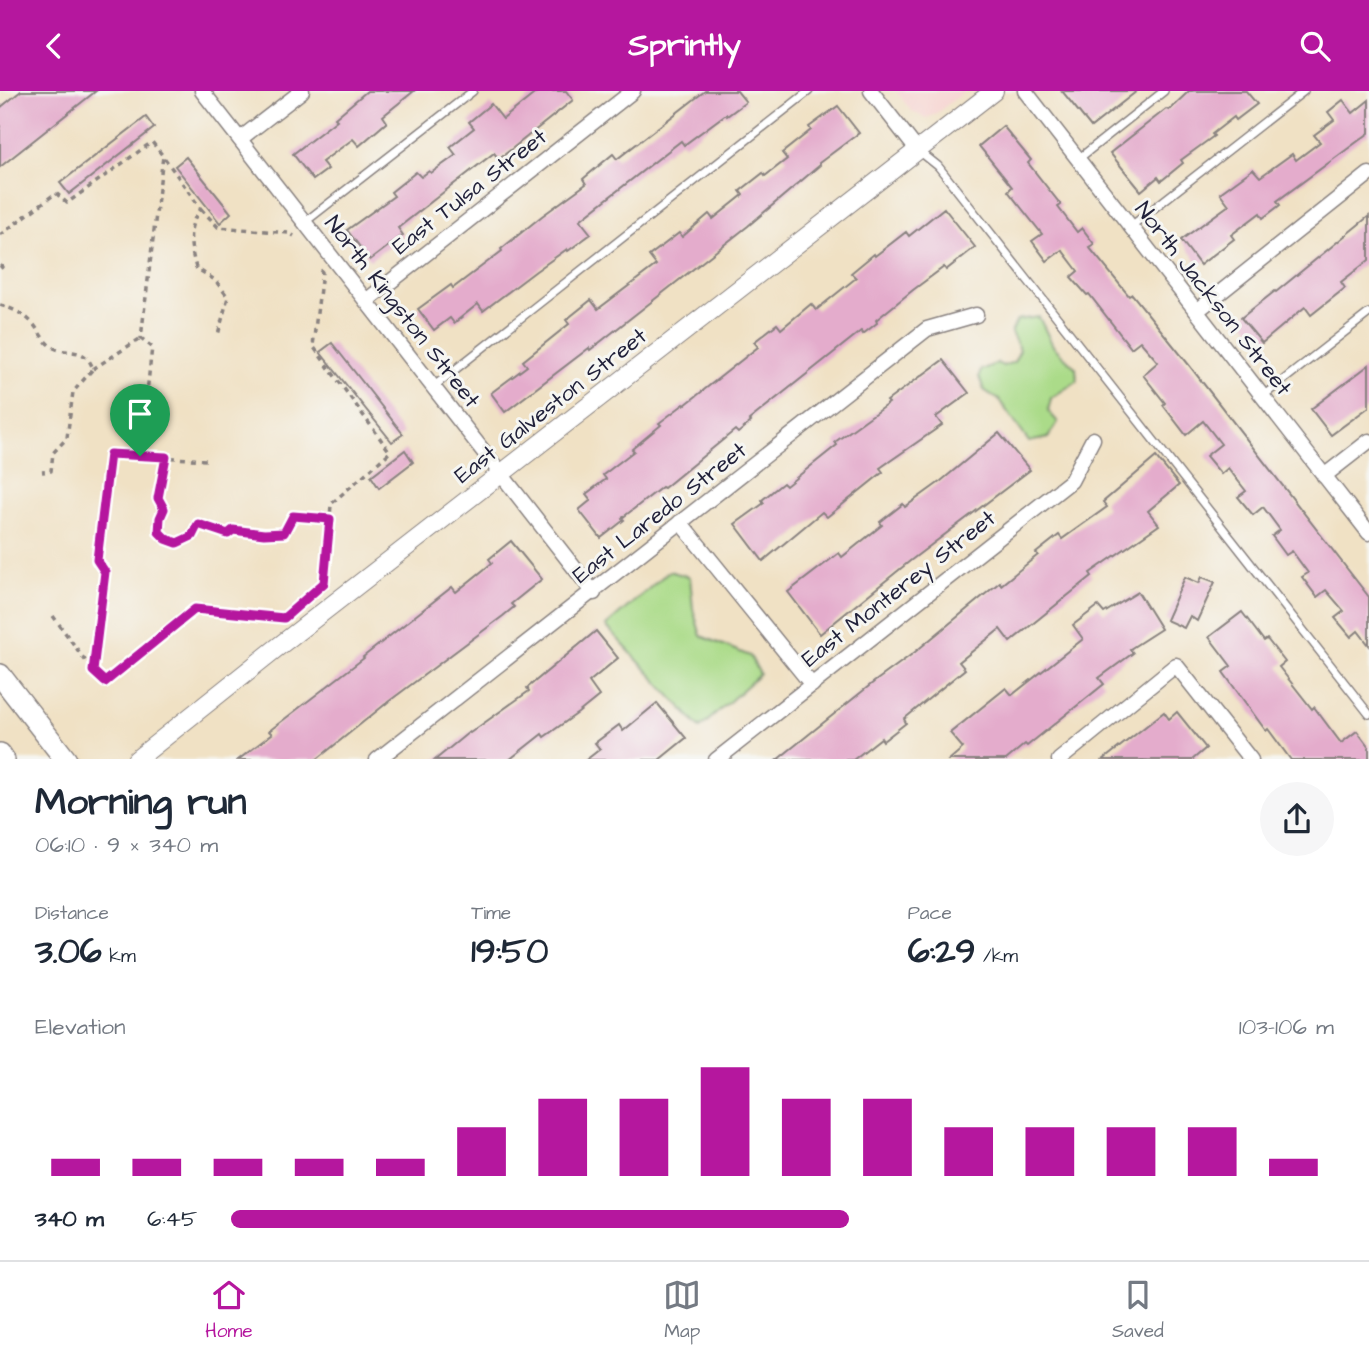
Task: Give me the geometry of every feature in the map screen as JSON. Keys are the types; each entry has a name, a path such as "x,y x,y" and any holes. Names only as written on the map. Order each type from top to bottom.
{"main road":[{"path":"0,675 66,759"},
{"path":"0,754 4,759"}],"street":[{"name":"North Kingston Street","path":"202,91 594,593"},
{"path":"240,139 302,91"},
{"name":"East Tulsa Street","path":"366,301 633,91"},
{"path":"871,91 917,150"},
{"name":"East Galveston Street","path":"136,759 994,91"},
{"name":"North Jackson Street","path":"1025,91 1369,533"},
{"path":"1197,311 1369,174"},
{"name":"East Laredo Street","path":"377,759 594,593 680,522 928,329 976,315"},
{"name":"East Monterey Street","path":"716,759 1071,481 1093,439"},
{"path":"1324,476 1369,441"},
{"path":"680,522 811,685"},
{"path":"1059,759 1176,665 1251,759"}],"lane":[{"path":"305,222 474,91"},
{"path":"433,387 809,91"},
{"path":"1077,160 1164,91"},
{"path":"1130,228 1304,91"},
{"path":"917,150 938,166 947,177 1369,714"},
{"path":"1263,396 1369,313"}],"path":[{"path":"0,235 56,193 67,203 152,142 201,209 218,227 289,233 296,237"},
{"path":"141,338 163,156"},
{"path":"201,209 193,219 190,245 196,268 215,280 228,297 218,335"},
{"path":"53,616 93,671 105,682 195,609 284,618 324,583 331,504 390,452 313,346 322,272 315,263"},
{"path":"0,305 17,310 34,324 43,340 53,348 77,352 90,360 93,369"},
{"path":"42,472 51,471 53,453 67,438 73,392 93,369 141,338"},
{"path":"140,456 152,347 141,338"},
{"path":"93,671 105,572 97,560 110,454 206,460"},
{"path":"166,457 158,498 164,509 159,532 166,539 177,543 192,536 198,524 228,534 233,530 264,534 284,533 293,516 330,519"}],"shaded area":[{"path":"896,91 965,91 926,118 912,112"}],"green space":[{"path":"1039,317 1053,346 1076,368 1077,381 1051,398 1048,411 1058,422 1048,438 1029,442 999,400 984,390 979,377 981,370 997,363 1003,366 1014,362 1020,350 1011,333 1017,320"},
{"path":"669,571 690,577 693,609 701,636 750,656 760,674 700,728 606,626"}],"building":[{"path":"21,91 96,91 0,167 0,108"},
{"path":"367,91 414,91 383,116 387,122 359,146 353,139 322,162 328,169 313,180 293,154 337,120 335,118"},
{"path":"538,91 566,91 573,100 499,159 494,153 398,228 403,235 370,260 347,230 394,196 391,192 416,172 421,177 429,171 431,173 456,155 450,147 474,128 469,122 491,104 503,119"},
{"path":"705,91 737,91 746,102 684,145 681,141 580,220 591,234 568,251 567,249 483,311 478,304 454,323 450,318 434,330 418,309 451,285 453,288 502,251 501,249 542,216 586,184 583,179 613,154 617,159"},
{"path":"1062,91 1137,91 1091,127"},
{"path":"1189,91 1246,91 1257,104 1212,134 1214,136 1181,160 1183,163 1161,181 1158,177 1141,191 1110,153 1166,109 1169,110"},
{"path":"1343,100 1353,113 1369,100 1369,133 1277,201 1280,205 1263,218 1260,213 1231,235 1234,239 1200,265 1181,240 1229,205 1220,193 1253,169 1260,177 1292,154 1296,160 1320,142 1314,135 1334,120 1328,112"},
{"path":"838,106 859,133 819,163 820,165 748,226 590,350 589,348 505,412 491,393 527,366 523,361 569,324 566,320 591,300 598,309 656,265 649,256 679,233 682,237 709,214 713,219 743,195 740,191 787,159 782,153 811,130 809,127"},
{"path":"146,117 154,128 69,194 60,183"},
{"path":"1003,126 1031,160 1028,163 1061,205 1058,207 1077,232 1082,228 1094,244 1089,247 1129,296 1132,294 1189,365 1369,597 1369,645 1358,631 1351,637 1335,618 1344,611 1326,590 1317,597 1302,577 1308,573 1292,551 1286,555 1272,536 1280,530 1263,507 1253,515 1238,497 1246,491 1228,468 1221,474 1206,456 1221,444 1203,421 1186,435 1163,405 1165,403 1143,375 1158,362 1140,341 1131,348 1089,294 1087,295 1071,277 1078,271 1062,250 1047,261 1032,241 1042,234 1008,191 1012,187 979,146"},
{"path":"186,157 231,213 220,223 175,166"},
{"path":"944,208 975,247 946,270 944,267 913,290 876,320 877,323 863,334 861,331 749,420 751,422 738,433 735,430 664,488 622,518 624,520 601,538 579,510 591,500 586,494 606,479 603,475 634,451 632,449 661,425 659,423 758,347 754,342 777,324 781,329 811,304 816,310 856,278 851,273 874,254 875,256 906,232 909,236"},
{"path":"1369,216 1369,260 1341,282 1345,288 1311,315 1305,307 1262,343 1241,318"},
{"path":"332,343 403,434 392,442 320,352"},
{"path":"943,360 969,393 936,417 942,425 880,468 883,472 827,517 822,512 763,561 735,524 764,503 762,500 783,483 786,486 837,445 835,442 889,403 887,401"},
{"path":"1369,365 1369,407 1331,435 1311,409"},
{"path":"999,433 1030,470 910,561 820,634 788,592 839,553 842,557 882,525 880,522 903,504 905,507 941,481"},
{"path":"405,450 413,462 379,488 371,476"},
{"path":"1156,457 1179,485 1148,511 1159,525 1090,573 1092,576 1010,642 1000,629 959,662 965,669 904,719 906,723 883,741 881,738 854,759 778,759 1000,582 1001,585 1059,535 1062,539 1107,507 1103,502"},
{"path":"511,541 542,579 511,604 514,607 503,616 317,759 239,759 272,734 269,731 452,587 456,592 492,563 489,559"},
{"path":"1185,577 1199,583 1202,577 1215,582 1197,621 1190,616 1184,628 1166,620"},
{"path":"1138,592 1161,629 1130,649 1133,653 1099,678 1104,684 1007,759 950,759 963,748 950,733 1006,688 1012,695 1083,639 1073,625 1098,606 1104,613"},
{"path":"1242,612 1264,641 1267,639 1285,662 1279,667 1341,743 1357,731 1369,747 1369,759 1290,759 1223,672 1231,666 1209,637"},
{"path":"596,631 618,658 589,682 599,696 510,759 436,759 469,732 529,691 527,688"},
{"path":"657,703 686,738 660,759 587,759 600,749 595,743 619,725 623,731"},
{"path":"1164,712 1169,719 1177,712 1206,748 1193,759 1104,759"}],"route":[{"path":"110,454 140,456 166,457 158,498 164,509 159,532 166,539 177,543 192,536 198,524 228,534 233,530 264,534 284,533 293,516 330,519 324,583 284,618 195,609 105,682 93,671 105,572 97,560 110,454"}]}
